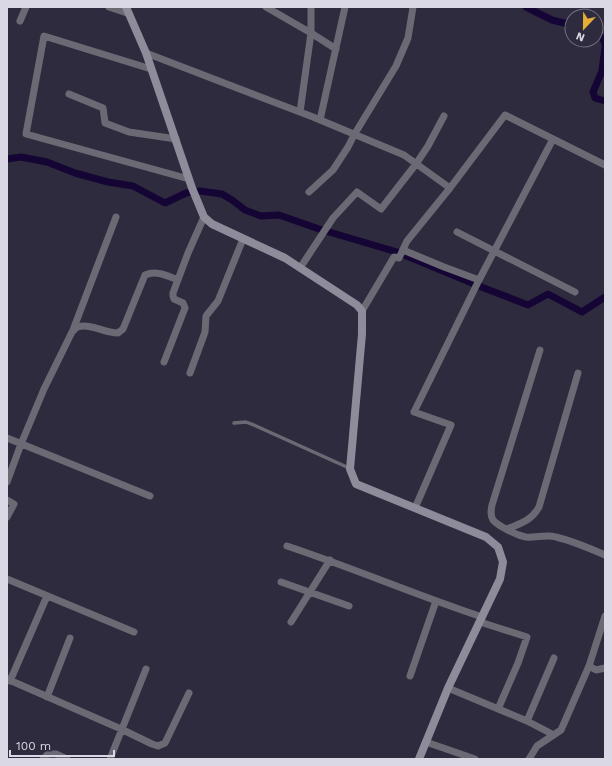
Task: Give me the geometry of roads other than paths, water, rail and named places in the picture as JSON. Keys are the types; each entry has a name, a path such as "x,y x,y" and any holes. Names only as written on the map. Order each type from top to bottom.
{"street":[{"path":"20,22 26,7"},
{"path":"109,7 127,10 152,69 189,179 204,217 212,224 285,258 357,305 362,311"},
{"path":"266,7 336,49"},
{"path":"300,112 311,33 311,7"},
{"path":"320,120 345,7"},
{"path":"309,192 333,170 396,66 408,38 412,7"},
{"path":"152,69 44,36 26,134 189,179"},
{"path":"146,53 300,112 404,155 450,188"},
{"path":"69,94 104,108 105,123 129,132 176,139"},
{"path":"419,759 448,688 500,579 503,562 498,547 486,537 356,484 350,469 362,334 362,311 394,257 399,258 407,241 450,188 505,115 605,165"},
{"path":"300,268 333,218 357,192 381,209 416,164 428,146 444,116"},
{"path":"415,508 451,425 414,412 479,280 553,139"},
{"path":"7,482 44,389 72,332 116,217"},
{"path":"164,362 185,308 183,303 174,299 173,296 195,235 204,217"},
{"path":"457,232 575,292"},
{"path":"190,373 205,332 206,316 218,301 243,239"},
{"path":"403,250 479,280"},
{"path":"72,332 77,327 88,326 118,334 123,329 145,275 149,273 159,273 178,280"},
{"path":"540,350 492,505 491,513 497,524 526,537 547,536 564,538 605,554"},
{"path":"508,529 526,521 534,515 539,507 578,374"},
{"path":"7,438 150,496"},
{"path":"7,500 14,504 7,517"},
{"path":"287,546 330,560 527,637 518,663 498,709"},
{"path":"291,622 330,560"},
{"path":"7,579 134,632"},
{"path":"281,582 349,606"},
{"path":"47,596 9,680 152,744 162,746 189,693"},
{"path":"410,676 436,601"},
{"path":"529,759 537,746 561,730 589,666 605,616"},
{"path":"47,696 70,638"},
{"path":"527,721 554,658"},
{"path":"589,666 596,670 605,668"},
{"path":"110,759 146,668"},
{"path":"448,688 527,721 554,735"},
{"path":"426,742 475,759"},
{"path":"43,759 48,754 56,754 67,759"}],"lane":[{"path":"234,422 246,422 256,426 350,469"}],"waterway":[{"path":"526,7 552,20 564,23"},
{"path":"605,47 602,71 593,92 595,98 605,101"},
{"path":"7,159 21,157 47,162 75,173 108,182 133,186 165,203 186,193 200,191 222,194 245,210 261,216 279,215 319,229 397,252 528,305 548,294 582,312 605,297"}]}
